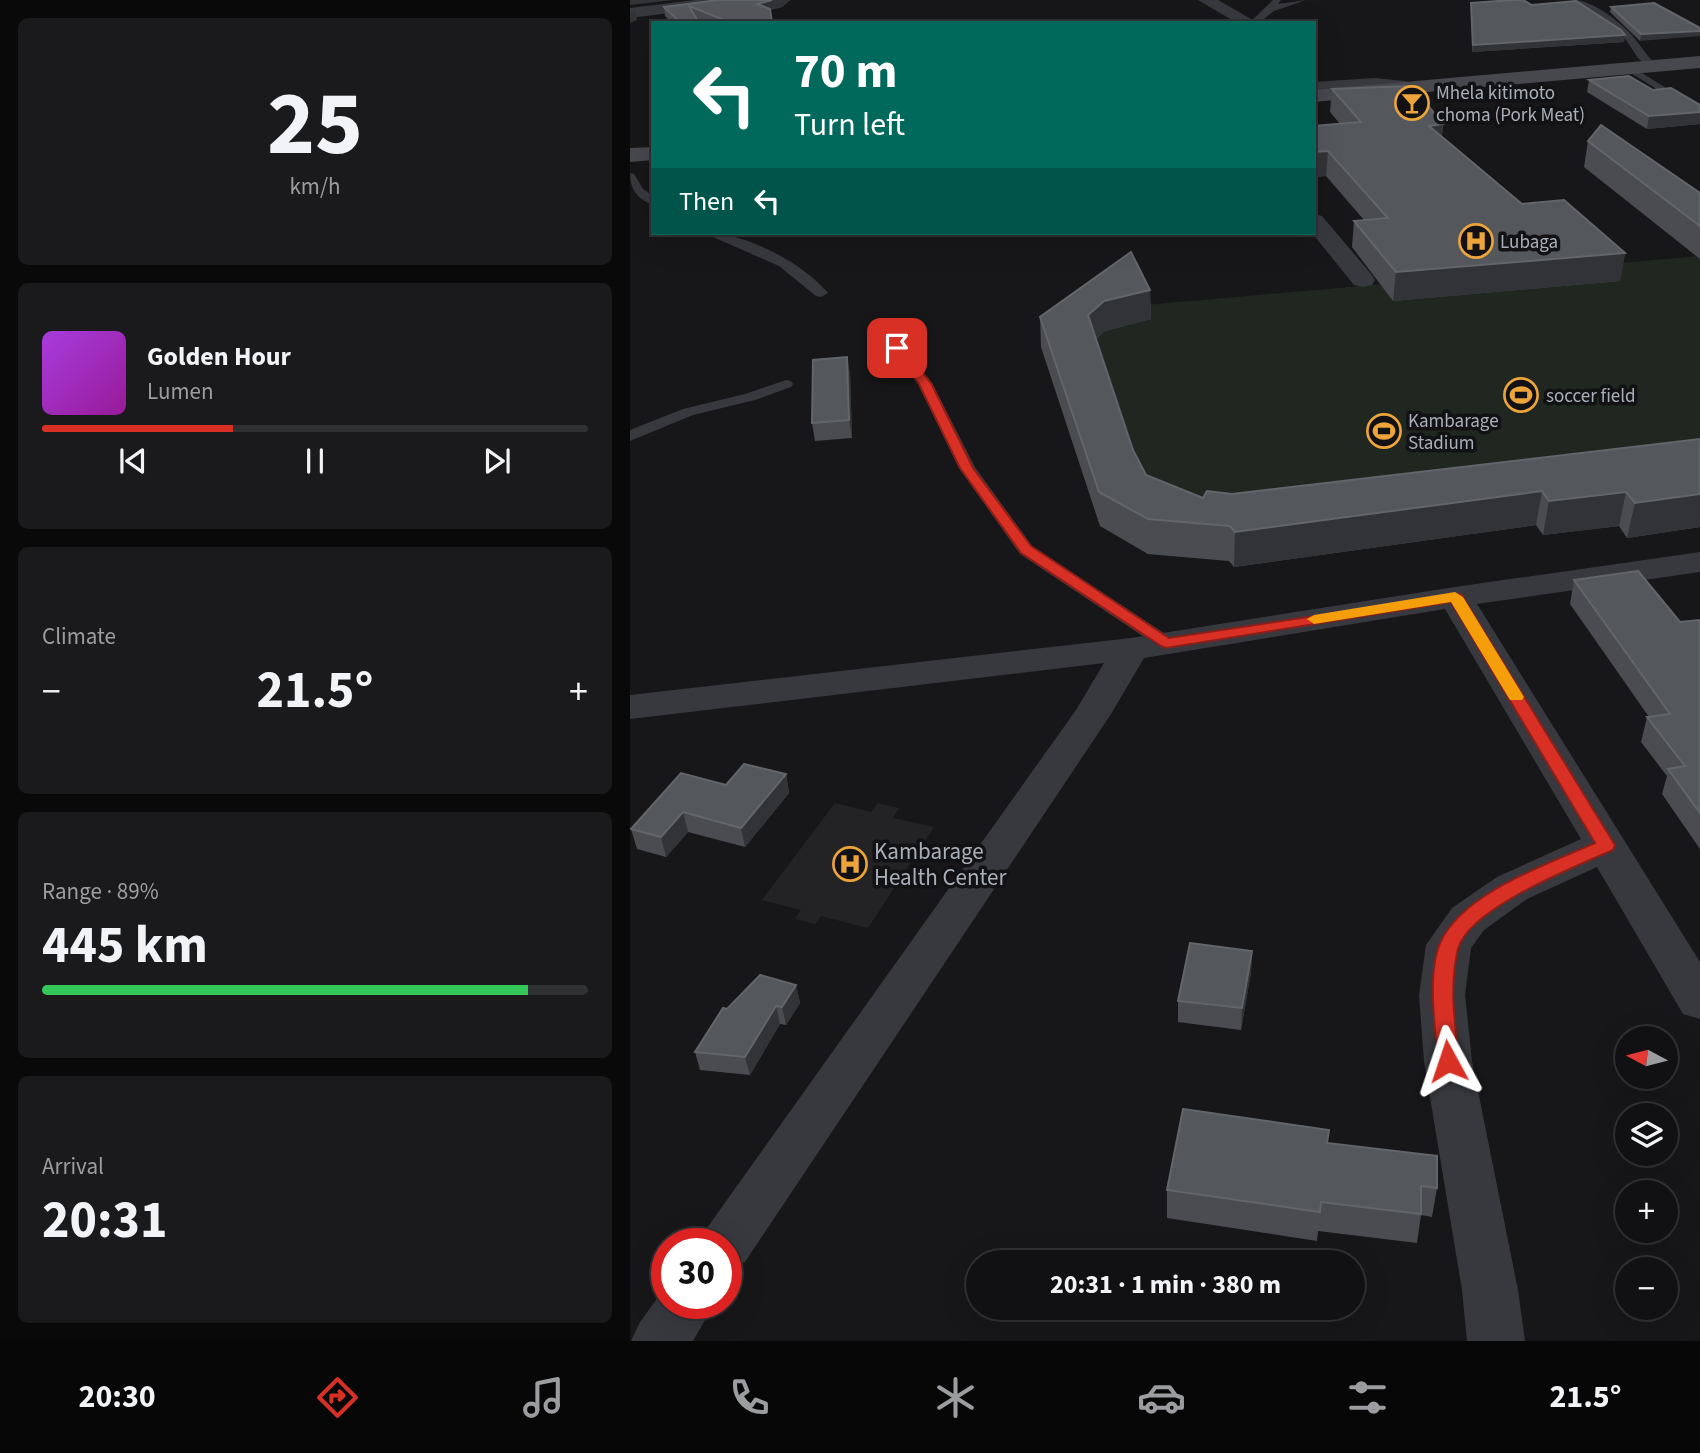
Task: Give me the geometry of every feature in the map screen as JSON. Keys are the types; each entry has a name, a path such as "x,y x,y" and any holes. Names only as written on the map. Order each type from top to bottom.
{"main road":[{"path":"1316,88 1405,87 1700,62"},
{"path":"630,155 651,153"}],"street":[{"path":"630,13 733,0"},
{"path":"1206,0 1247,21"},
{"path":"1316,223 1363,280"},
{"path":"630,706 1149,646 1455,597 1700,562"},
{"path":"1455,597 1700,1001"},
{"path":"738,1228 1091,714 1149,646"},
{"path":"1496,1341 1490,1290 1448,1061 1442,995 1449,945 1468,919 1512,888 1606,845"},
{"path":"660,1341 675,1319"}],"lane":[{"path":"1271,9 1277,0"},
{"path":"1254,21 1271,9 1302,0"},
{"path":"1578,3 1625,32 1641,56 1653,66"},
{"path":"1629,68 1700,113"},
{"path":"630,176 639,191 651,200"},
{"path":"715,235 770,256 809,280 821,293"},
{"path":"889,322 897,348 925,383 967,468 1026,550 1149,646"},
{"path":"630,436 640,429 688,412 750,397 786,384"}],"shaded area":[{"name":"Kambarage Stadium","path":"1700,256 1700,527 1627,538 1619,526 1543,535 1536,525 1234,567 1229,561 1148,554 1100,526 1041,347 1112,308"},
{"name":"Kambarage Health Center","path":"835,803 871,812 878,803 899,808 893,818 934,827 868,928 821,916 815,924 795,919 801,910 762,900"}],"building":[{"path":"719,0 772,0 757,4 770,9 772,21 727,21 689,6 698,21 679,21 664,7"},
{"path":"1523,0 1532,5 1576,1 1625,35 1473,45 1471,3"},
{"path":"1654,3 1700,28 1700,31 1641,34 1611,7"},
{"path":"1629,76 1653,90 1671,88 1700,105 1700,112 1649,116 1589,80"},
{"path":"1412,86 1443,124 1429,126 1522,204 1564,200 1625,253 1396,272 1354,221 1388,218 1328,151 1316,152 1316,126 1361,122 1332,89"},
{"path":"1601,125 1700,193 1700,226 1588,141"},
{"path":"1131,252 1150,290 1104,301 1088,315 1133,450 1146,475 1203,498 1207,491 1232,494 1700,439 1700,494 1635,503 1626,492 1549,501 1542,491 1235,532 1230,526 1148,519 1099,492 1040,317"},
{"path":"847,357 849,420 812,423 813,360"},
{"path":"1638,571 1680,622 1700,620 1700,813 1668,769 1685,766 1647,717 1670,714 1574,580"},
{"path":"744,764 786,774 741,828 683,812 661,837 631,829 681,773 726,785"},
{"path":"1190,943 1252,951 1242,1008 1178,1001"},
{"path":"760,975 796,985 782,1007 776,1006 745,1057 695,1052 723,1008 727,1009"},
{"path":"1183,1109 1329,1130 1327,1143 1437,1156 1437,1188 1421,1186 1421,1214 1321,1202 1320,1212 1167,1190"}],"slow traffic":[{"path":"1314,619 1455,597 1516,697"}],"place":[{"name":"Mhela kitimoto choma (Pork Meat)","path":"1412,103"},
{"name":"Lubaga","path":"1476,241"},
{"name":"soccer field","path":"1521,395"},
{"name":"Kambarage Stadium","path":"1384,431"},
{"name":"Kambarage Health Center","path":"850,864"}],"route":[{"path":"897,348 925,383 967,468 1026,550 1166,643 1455,597 1606,845 1512,888 1468,919 1449,945 1442,995 1448,1061"}]}
